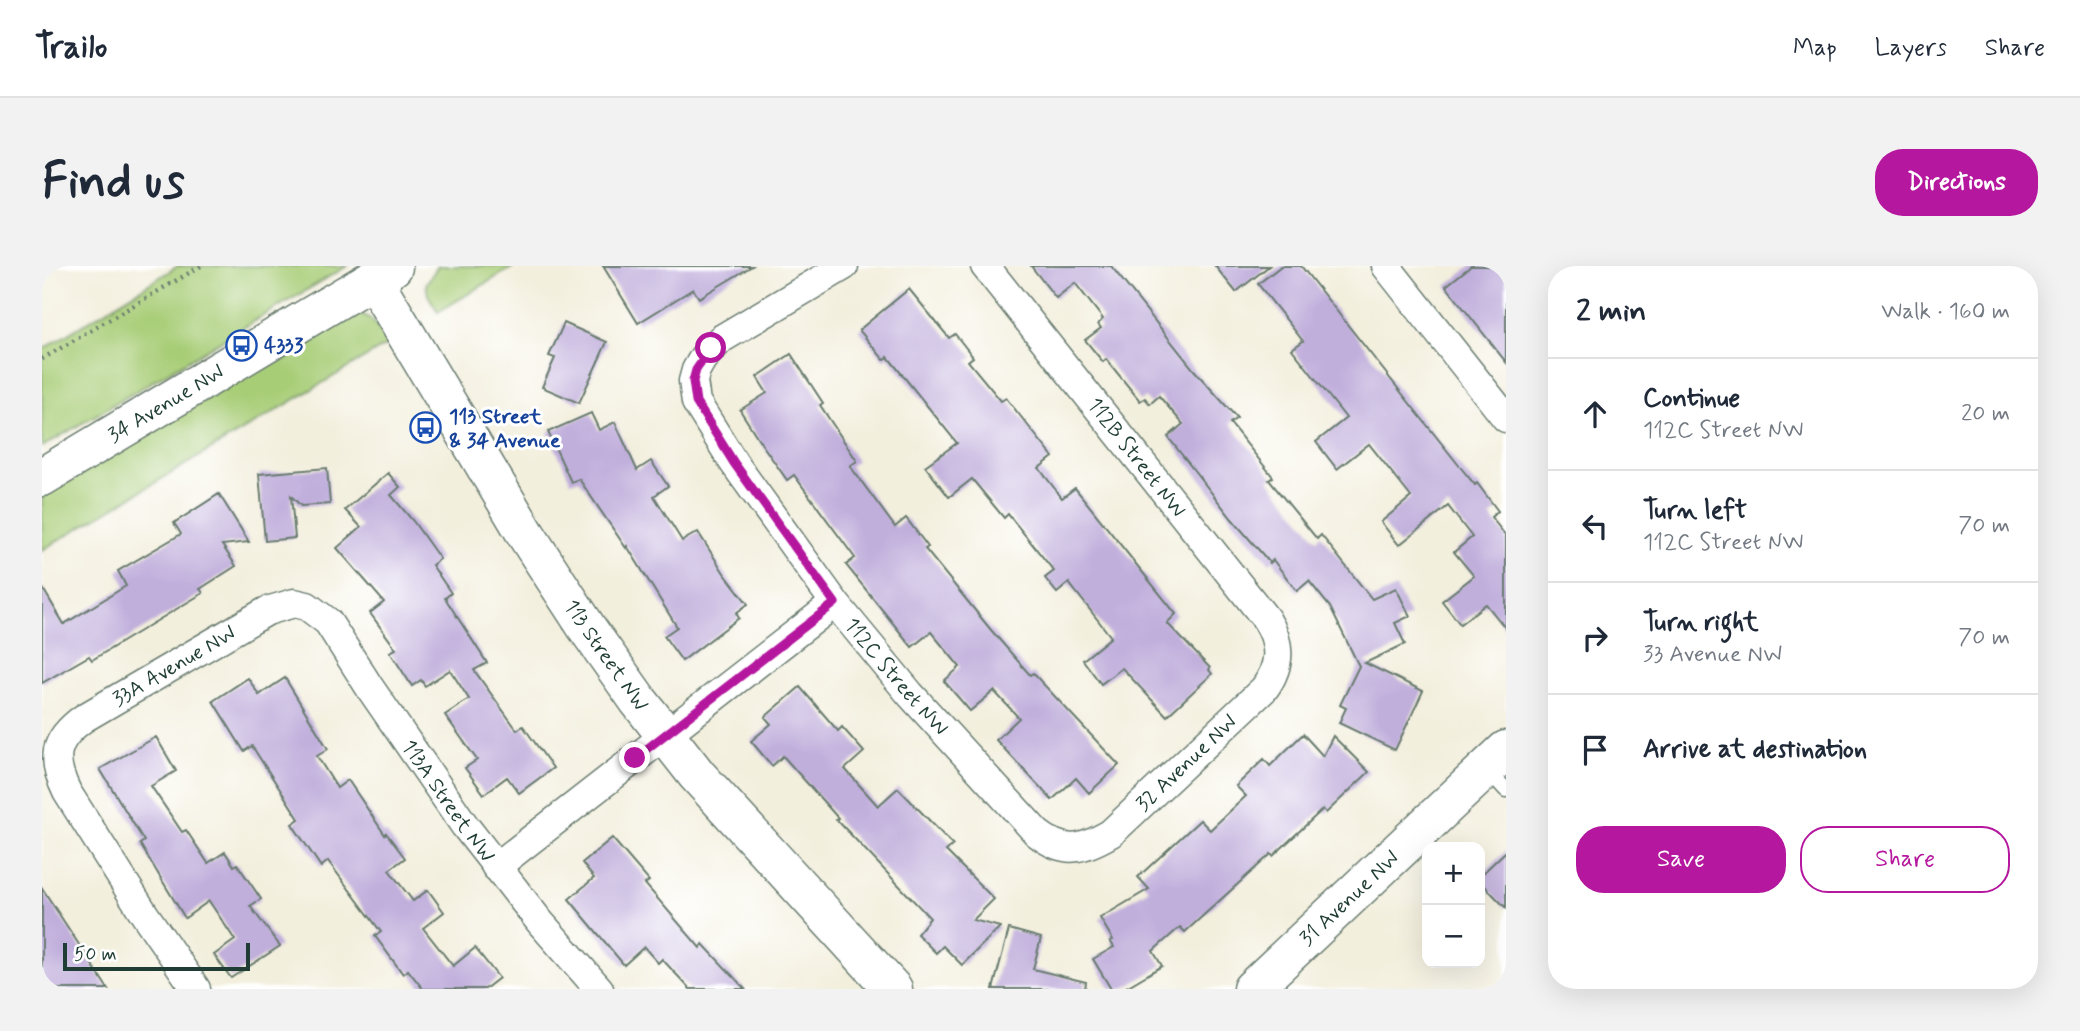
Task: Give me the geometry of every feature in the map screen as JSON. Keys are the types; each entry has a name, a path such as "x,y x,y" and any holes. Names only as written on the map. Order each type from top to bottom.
{"street":[{"name":"112C Street NW","path":"844,266 721,339 696,370 694,390 702,415 760,501 835,603 910,694 1037,832 1057,846 1070,848"},
{"name":"112B Street NW","path":"985,266 1266,619 1279,652"},
{"path":"1386,266 1506,418"},
{"name":"34 Avenue NW","path":"42,477 384,273"},
{"name":"113 Street NW","path":"384,273 527,536 587,628 664,735 697,775 894,989"},
{"name":"33A Avenue NW","path":"49,752 84,718 256,618 281,606 294,603 307,606"},
{"path":"496,867 835,603"},
{"name":"113A Street NW","path":"307,606 328,622 390,717 496,867 599,989"},
{"name":"32 Avenue NW","path":"1070,848 1084,847 1111,833 1244,708 1272,678 1278,665 1279,652"},
{"path":"49,752 67,792 145,915 196,989"},
{"name":"31 Avenue NW","path":"1252,989 1499,769"}],"path":[{"path":"42,359 201,266"}],"green space":[{"path":"178,266 347,266 42,447 42,350"},
{"path":"438,266 515,266 438,312 428,295 426,284"},
{"path":"350,313 369,318 388,344 42,550 42,497"}],"building":[{"path":"603,266 752,266 699,298 693,289 638,323"},
{"path":"1031,266 1111,266 1194,370 1237,418 1230,423 1273,477 1269,480 1317,539 1321,535 1372,599 1396,588 1410,616 1395,623 1405,644 1365,663 1423,691 1395,750 1339,723 1346,708 1340,705 1359,666 1330,607 1309,581 1297,591 1273,560 1270,563 1232,519 1168,437 1183,424 1159,396 1150,404 1145,398 1140,401 1106,359 1103,362 1085,340 1101,328 1098,324 1103,319 1075,283 1056,298"},
{"path":"1215,266 1269,266 1236,292"},
{"path":"1281,266 1301,266 1498,511 1491,517 1506,536 1506,629 1486,604 1460,624 1442,601 1474,576 1454,552 1472,537 1448,506 1399,545 1381,522 1411,497 1369,444 1337,469 1316,442 1346,418 1292,349 1303,341 1258,284"},
{"path":"1471,266 1506,266 1506,362 1446,286"},
{"path":"909,289 949,338 955,334 973,357 968,361 1001,401 1006,398 1053,457 1039,468 1062,498 1075,488 1176,614 1167,623 1210,668 1212,674 1167,716 1122,668 1101,684 1083,660 1111,637 1069,583 1057,593 1045,578 1054,571 1008,514 1004,518 972,479 949,497 925,466 957,443 888,357 884,360 859,330"},
{"path":"564,323 607,342 579,403 542,387 555,358 549,356"},
{"path":"791,354 857,461 850,466 895,527 906,518 928,547 925,549 991,630 1030,675 1033,673 1119,765 1089,793 1076,778 1052,800 996,740 1019,718 994,691 970,711 944,681 960,667 931,632 912,647 846,565 855,558 794,475 787,480 761,443 740,410 767,393 757,377"},
{"path":"591,413 599,430 615,422 637,470 651,461 668,486 654,496 682,541 698,532 748,604 736,613 739,618 682,661 664,636 677,627 627,546 626,548 579,479 571,482 548,432"},
{"path":"327,468 330,504 301,506 291,496 295,538 265,541 259,474"},
{"path":"388,473 400,487 391,495 440,559 432,565 451,593 445,598 487,663 474,670 517,730 523,726 553,768 519,793 507,777 484,794 465,768 477,760 445,715 469,699 450,670 425,686 421,680 412,686 390,652 396,649 370,613 384,602 337,548 361,527 345,510"},
{"path":"219,494 249,542 222,545 236,566 200,589 203,593 92,660 89,656 42,683 42,587 64,624 126,586 118,571 181,534 174,523"},
{"path":"248,678 259,695 285,678 328,749 317,756 337,788 348,780 385,835 386,833 405,858 389,870 413,901 428,890 444,912 423,928 453,966 475,948 499,978 485,989 423,989 408,970 403,974 375,936 381,932 328,861 321,867 292,824 299,819 252,746 244,751 213,701"},
{"path":"800,687 838,731 842,727 864,752 845,769 878,806 898,788 953,845 946,851 994,899 973,920 1000,927 962,965 943,946 936,953 917,934 930,918 836,819 838,818 783,756 772,766 751,741 771,724 765,717"},
{"path":"1303,734 1323,756 1333,736 1369,772 1326,813 1323,809 1185,932 1180,927 1153,951 1162,966 1123,989 1111,989 1093,959 1114,947 1110,941 1113,940 1100,918 1149,889 1138,877 1200,820 1210,830 1246,796 1236,786 1264,759 1270,766"},
{"path":"156,737 176,771 151,786 182,832 186,830 208,863 225,852 234,866 237,864 261,899 250,906 280,946 231,978 214,955 235,940 209,901 185,918 140,844 144,841 100,769"},
{"path":"612,838 649,881 645,884 700,948 703,944 745,989 690,989 662,959 658,963 644,947 624,965 569,899 594,878 582,863"},
{"path":"1506,851 1506,908 1485,886 1485,871"},
{"path":"42,888 108,989 42,989"},
{"path":"1009,929 1041,938 1033,969 1086,982 1085,989 993,989"}],"place":[{"name":"4333","path":"241,345"},
{"name":"113 Street & 34 Avenue","path":"426,428"}],"route":[{"path":"635,758 835,603 766,511 702,415 696,402 693,381 696,370 711,348"}]}
